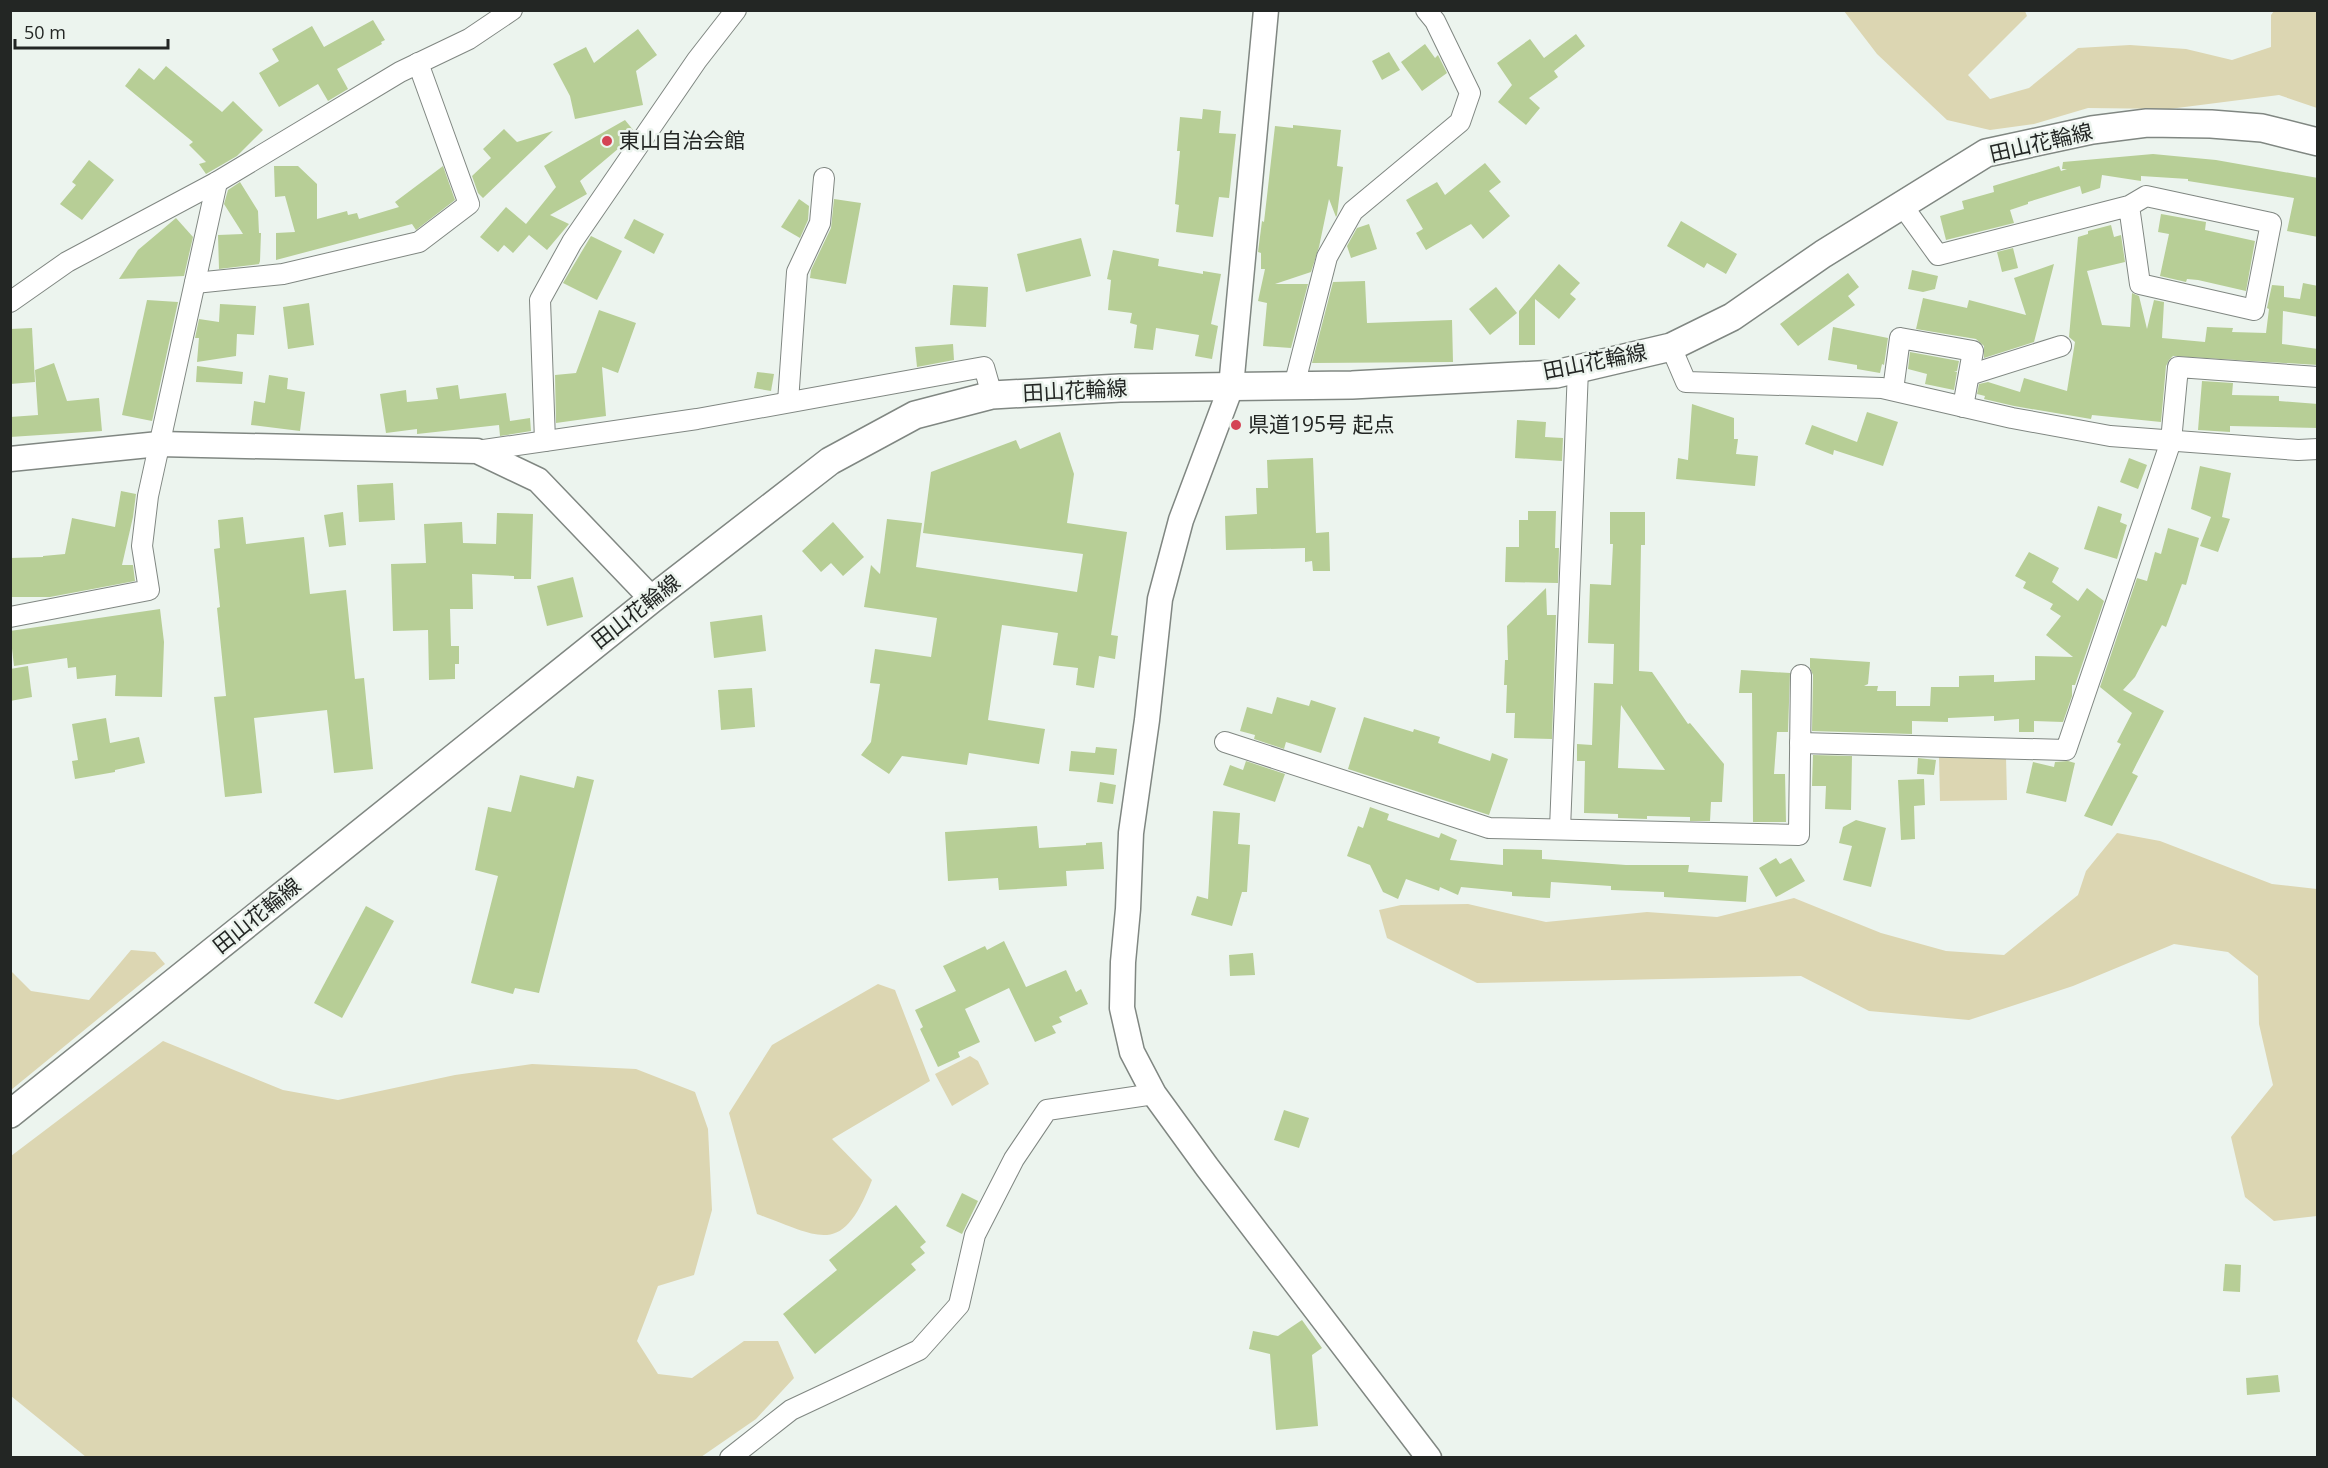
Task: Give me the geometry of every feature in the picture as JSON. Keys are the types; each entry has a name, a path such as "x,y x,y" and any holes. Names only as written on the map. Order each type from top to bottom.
{"main road":[{"name":"田山花輪線","path":"10,1114 652,599 831,461 915,415 992,396 1120,388 1352,385 1556,374 1671,347 1732,317 1822,254 1986,153 2092,130 2147,123 2211,123 2262,128 2318,142"}],"street":[{"path":"10,302 67,262 217,182 400,72 469,39 512,10"},
{"path":"544,441 540,300 572,242 697,60 736,10"},
{"path":"1266,10 1231,387 1181,520 1160,599 1147,720 1131,833 1122,1008 1132,1052 1154,1094 1429,1458"},
{"path":"1294,386 1327,257 1353,211 1460,122 1470,93 1435,21 1426,10"},
{"path":"195,283 283,274 419,242 469,204 418,63"},
{"path":"788,402 797,272 820,223 824,178"},
{"path":"10,617 149,590 142,546 148,496 217,182"},
{"path":"1902,205 1938,255 2129,206 2146,196 2271,223 2254,310 2140,284 2129,206"},
{"path":"1893,390 1900,338 1973,351 1963,406"},
{"path":"1969,375 2061,346"},
{"path":"1671,347 1686,382 1882,388 2110,436 2318,449"},
{"path":"10,459 159,444 477,451 697,419 984,367 992,396"},
{"path":"1800,743 2066,750 2171,441 2178,367 2318,377"},
{"path":"1560,830 1578,369"},
{"path":"477,451 538,480 652,599"},
{"path":"1225,742 1489,828 1799,835 1801,675"},
{"path":"730,1458 790,1410 919,1350 959,1305 975,1235 1014,1159 1047,1110 1154,1094"}],"shaded area":[{"path":"1844,11 2025,11 2027,16 1968,75 1990,99 2029,88 2078,48 2130,45 2186,49 2232,60 2271,47 2271,15 2274,11 2317,11 2317,108 2279,95 2169,109 2088,108 2034,124 1990,130 1947,120 1877,54"},
{"path":"2006,756 2007,800 1940,801 1939,757"},
{"path":"2117,833 2160,841 2272,884 2317,889 2317,1216 2274,1221 2245,1197 2231,1137 2273,1085 2259,1024 2258,976 2228,952 2174,944 2073,986 1969,1020 1869,1011 1801,976 1477,983 1387,938 1379,910 1401,905 1468,904 1546,922 1647,912 1717,917 1794,898 1881,933 1946,951 2004,955 2078,895 2086,871"},
{"path":"131,950 155,952 165,964 11,1090 11,971 31,991 89,1000"},
{"path":"878,984 895,990 930,1081 832,1139 872,1180 851,1221 840,1231 828,1235 814,1234 757,1214 729,1113 772,1045"},
{"path":"163,1041 283,1090 338,1100 455,1075 532,1064 636,1069 695,1092 708,1129 712,1210 694,1275 658,1286 637,1341 658,1374 692,1378 744,1341 778,1341 794,1378 756,1419 701,1457 86,1457 11,1396 11,1156"},
{"path":"970,1056 978,1061 989,1084 952,1106 935,1074"}],"building":[{"path":"373,20 385,40 381,42 382,44 337,69 348,89 328,101 318,84 279,107 259,73 279,61 272,49 312,26 324,47"},
{"path":"638,29 657,55 636,71 643,105 575,119 570,96 553,64 586,47 594,63"},
{"path":"1576,34 1585,46 1554,71 1558,77 1529,98 1540,108 1526,125 1498,102 1512,85 1497,63 1530,39 1544,58"},
{"path":"1425,44 1435,58 1438,55 1447,73 1422,91 1401,62"},
{"path":"1389,52 1400,70 1382,80 1372,61"},
{"path":"166,66 222,112 233,101 263,130 237,156 206,174 199,164 206,162 189,145 193,142 125,86 139,68 154,80"},
{"path":"1203,109 1221,111 1219,133 1236,134 1229,198 1219,197 1213,237 1176,232 1179,205 1175,204 1180,151 1177,151 1180,117 1202,119"},
{"path":"625,120 634,131 625,143 580,181 587,194 550,215 569,224 547,250 529,235 513,253 504,245 498,252 480,237 506,207 526,224 556,187 544,166"},
{"path":"1293,125 1341,130 1337,166 1343,167 1337,215 1336,217 1329,199 1311,272 1275,284 1308,284 1291,348 1263,346 1267,303 1258,301 1265,269 1261,269 1261,253 1258,252 1262,221 1264,222 1275,126 1293,128"},
{"path":"504,129 517,142 553,131 483,198 478,193 472,176 491,158 483,149"},
{"path":"2153,154 2216,160 2318,178 2318,237 2287,231 2294,198 2188,181 2188,179 2141,176 2141,181 2102,175 2100,188 2082,194 2080,186 2028,202 2028,204 2010,210 2014,223 1946,240 1940,216 1964,209 1962,201 1994,192 1993,186 2059,166 2061,171 2067,169 2062,169 2063,162"},
{"path":"89,160 114,180 82,220 60,204 76,185 72,182"},
{"path":"1485,163 1501,182 1489,191 1510,216 1483,239 1471,224 1426,250 1416,233 1423,229 1406,200 1437,182 1445,195"},
{"path":"274,166 298,166 317,184 317,219 347,211 348,215 357,213 359,219 399,207 395,202 443,166 455,200 416,230 412,224 276,260 276,233 295,232 285,196 275,197"},
{"path":"240,182 258,211 259,233 261,233 260,261 259,264 219,269 218,235 243,234 224,204 228,190"},
{"path":"799,199 809,206 808,220 800,238 781,227"},
{"path":"834,199 861,203 846,284 810,278 811,270 831,228"},
{"path":"2161,214 2206,222 2205,230 2255,241 2246,291 2198,280 2187,279 2186,282 2160,276 2169,234 2158,232"},
{"path":"176,218 193,237 184,276 119,279 138,250"},
{"path":"634,219 664,234 654,254 624,238"},
{"path":"1681,221 1737,254 1726,274 1707,263 1704,268 1667,246"},
{"path":"1369,224 1377,249 1351,258 1347,246 1357,228"},
{"path":"2111,225 2114,237 2121,235 2125,262 2087,271 2102,325 2130,327 2132,293 2139,296 2147,329 2154,300 2164,302 2162,338 2205,342 2207,327 2233,328 2232,332 2266,333 2269,309 2267,308 2272,285 2284,286 2284,297 2300,299 2303,283 2318,286 2318,317 2283,311 2282,344 2318,349 2318,365 2173,356 2166,366 2161,422 2092,415 2091,419 2014,406 1984,399 1985,396 1977,394 1979,384 1988,382 2020,392 2024,378 2067,391 2075,342 2069,337 2078,237 2088,234 2088,231"},
{"path":"591,236 622,251 597,300 563,283"},
{"path":"1081,238 1091,276 1026,292 1017,254"},
{"path":"2013,248 2018,268 2002,272 1997,252"},
{"path":"1113,250 1159,259 1158,266 1203,274 1203,271 1221,274 1211,324 1218,326 1212,359 1195,356 1199,335 1156,328 1153,350 1134,348 1137,325 1130,323 1132,313 1108,310 1111,280 1107,279"},
{"path":"1559,264 1580,283 1570,294 1576,299 1559,319 1535,299 1535,345 1519,345 1519,311"},
{"path":"2054,264 2034,342 1984,358 1984,346 1976,339 1916,329 1923,298 1967,308 1969,300 2026,315 2014,278"},
{"path":"1912,270 1938,276 1935,289 1923,292 1908,289"},
{"path":"1848,273 1859,287 1848,296 1855,305 1798,346 1780,324"},
{"path":"1365,281 1367,323 1452,320 1453,362 1312,363 1333,282"},
{"path":"953,285 988,287 986,327 950,325"},
{"path":"1496,287 1517,313 1490,335 1469,309"},
{"path":"147,300 178,302 152,421 122,415"},
{"path":"309,303 314,345 288,349 283,307"},
{"path":"220,304 256,306 254,335 237,334 236,356 197,362 199,338 195,338 199,319 219,322"},
{"path":"599,310 636,323 618,373 602,367 606,416 556,423 555,375 576,373"},
{"path":"1833,327 1888,338 1884,365 1882,364 1880,373 1857,369 1857,365 1828,360"},
{"path":"32,328 35,382 10,384 10,329"},
{"path":"953,344 954,360 917,367 915,347"},
{"path":"1910,352 1959,361 1957,371 1954,372 1957,372 1954,390 1925,384 1927,374 1908,369"},
{"path":"54,363 67,401 99,398 102,431 10,437 10,417 38,415 35,370"},
{"path":"197,366 243,372 242,384 196,382"},
{"path":"757,372 774,374 771,391 754,388"},
{"path":"269,375 288,378 287,389 305,392 300,431 251,425 254,401 265,403"},
{"path":"2202,381 2233,383 2232,395 2279,396 2279,401 2318,404 2318,428 2230,426 2230,432 2198,430"},
{"path":"458,385 460,399 506,393 510,421 530,418 531,431 500,436 499,425 417,434 417,429 386,433 380,394 406,390 407,402 438,399 436,388"},
{"path":"1692,404 1734,418 1734,439 1738,439 1736,454 1758,456 1755,486 1676,479 1678,458 1688,460"},
{"path":"1867,412 1898,422 1883,466 1834,450 1833,455 1805,444 1812,425 1857,442"},
{"path":"1517,420 1546,422 1545,437 1563,438 1562,461 1515,458"},
{"path":"1060,432 1074,474 1067,523 1127,532 1111,635 1118,636 1115,659 1099,656 1094,688 1076,685 1078,668 1053,665 1058,633 1002,625 988,720 1045,729 1039,764 969,753 967,765 902,756 889,774 861,755 871,742 880,684 870,683 875,649 931,657 937,618 864,607 871,565 880,574 887,519 922,523 916,567 1077,592 1083,554 923,533 931,472 1016,440 1020,449"},
{"path":"1313,458 1316,533 1329,532 1330,571 1313,571 1312,561 1305,562 1305,548 1226,550 1225,516 1257,514 1256,488 1268,488 1267,460"},
{"path":"2129,458 2147,465 2138,489 2120,482"},
{"path":"2200,466 2231,473 2222,517 2230,519 2218,552 2200,546 2211,517 2191,509"},
{"path":"393,483 395,520 359,522 357,485"},
{"path":"121,491 136,494 122,565 133,565 135,581 50,597 10,597 10,558 65,554 72,518 115,527"},
{"path":"2098,506 2122,514 2120,522 2127,525 2117,559 2084,549"},
{"path":"1528,511 1556,511 1555,548 1559,548 1558,583 1505,582 1506,547 1519,547 1519,520 1528,520"},
{"path":"343,512 346,545 329,547 324,515"},
{"path":"1610,512 1645,512 1645,545 1641,545 1639,671 1652,672 1688,724 1690,723 1724,764 1722,802 1711,802 1710,821 1690,821 1690,817 1618,818 1618,814 1584,813 1585,761 1577,761 1577,744 1592,745 1594,683 1613,684 1614,644 1588,643 1590,584 1611,585 1613,544 1610,544","holes":["1621,705 1665,770 1618,768"]},
{"path":"497,513 533,514 531,579 472,574 473,609 450,609 451,646 459,646 459,664 455,664 455,679 429,680 428,630 393,631 391,564 426,563 424,524 462,522 463,543 496,544"},
{"path":"243,517 246,544 304,537 310,594 346,590 355,679 364,678 373,769 334,773 327,710 254,718 262,793 225,797 214,697 226,696 217,608 220,607 214,549 220,548 218,520"},
{"path":"833,522 864,557 843,576 831,563 821,572 802,551"},
{"path":"2168,528 2199,538 2186,585 2182,584 2166,627 2162,625 2135,677 2123,690 2164,711 2132,773 2138,776 2112,826 2084,816 2121,744 2117,742 2132,713 2100,687 2137,578 2147,581 2155,552 2161,554"},
{"path":"2029,552 2059,568 2052,582 2078,601 2087,588 2104,601 2075,685 2072,685 2072,696 2063,722 2034,721 2034,732 2019,732 2019,719 1994,721 1994,716 1948,718 1948,722 1912,721 1912,734 1812,731 1813,675 1810,658 1870,662 1868,684 1864,686 1878,686 1877,691 1896,691 1896,706 1930,706 1931,687 1959,687 1959,676 1994,675 1994,682 2035,680 2035,656 2073,657 2046,635 2061,616 2050,609 2053,604 2023,588 2026,582 2015,576"},
{"path":"573,577 583,617 547,626 537,586"},
{"path":"1546,588 1547,615 1556,615 1552,739 1514,738 1515,713 1506,713 1507,685 1504,685 1505,660 1508,660 1507,626"},
{"path":"160,609 164,642 162,697 115,696 116,675 77,679 76,667 68,668 67,658 14,666 10,631"},
{"path":"762,615 766,651 714,658 710,622"},
{"path":"28,666 32,697 10,701 10,669"},
{"path":"1741,670 1790,673 1788,732 1777,732 1774,774 1785,774 1786,822 1753,822 1752,693 1739,693"},
{"path":"752,688 755,727 721,730 718,690"},
{"path":"1277,697 1309,706 1311,700 1336,708 1321,753 1286,742 1284,749 1254,739 1255,735 1240,731 1247,707 1272,714"},
{"path":"1364,717 1413,732 1414,729 1440,737 1438,743 1490,761 1492,753 1508,759 1489,815 1348,769"},
{"path":"106,718 110,743 139,737 145,763 115,770 115,772 75,779 72,761 78,760 72,724"},
{"path":"1096,747 1117,749 1114,775 1069,771 1071,751 1095,753"},
{"path":"1813,755 1852,756 1851,810 1825,809 1826,786 1812,786"},
{"path":"1918,758 1936,760 1934,775 1917,774"},
{"path":"1246,761 1285,774 1275,802 1223,785 1230,765 1243,770"},
{"path":"2033,762 2054,767 2055,762 2075,763 2066,802 2026,793"},
{"path":"520,775 574,788 577,776 594,780 539,993 515,988 513,994 471,983 498,876 475,870 488,807 511,812"},
{"path":"1924,779 1925,805 1914,806 1915,839 1901,840 1898,780"},
{"path":"1100,782 1116,785 1113,804 1097,802"},
{"path":"1370,807 1389,814 1387,820 1439,838 1441,833 1457,840 1450,860 1503,865 1503,849 1542,850 1542,859 1626,865 1689,865 1688,872 1748,876 1746,902 1664,897 1664,892 1611,890 1611,886 1551,882 1550,898 1512,896 1512,892 1461,887 1458,895 1440,887 1439,891 1406,879 1398,899 1383,892 1370,865 1347,856 1358,826 1363,828"},
{"path":"1213,811 1240,813 1238,844 1250,845 1247,892 1242,892 1232,926 1191,915 1197,896 1208,899"},
{"path":"1856,820 1886,828 1871,887 1843,880 1852,846 1839,843 1843,827"},
{"path":"1037,826 1039,848 1102,842 1104,869 1066,871 1067,886 999,890 998,878 948,881 945,832"},
{"path":"1776,858 1780,864 1791,858 1805,881 1776,897 1759,868"},
{"path":"366,906 394,921 342,1018 314,1003"},
{"path":"1004,941 1026,987 1066,970 1076,992 1081,989 1088,1004 1059,1017 1062,1022 1052,1026 1056,1033 1035,1042 1009,988 965,1009 980,1042 958,1052 960,1057 938,1067 920,1029 923,1027 915,1010 956,991 943,966 985,946 987,950"},
{"path":"1253,953 1255,975 1230,976 1229,955"},
{"path":"1284,1110 1309,1118 1299,1148 1274,1140"},
{"path":"962,1193 978,1201 962,1234 946,1226"},
{"path":"896,1205 926,1242 920,1247 925,1253 911,1264 916,1270 815,1354 783,1314 837,1270 829,1260"},
{"path":"2225,1264 2241,1265 2240,1292 2223,1291"},
{"path":"1302,1320 1322,1348 1312,1355 1318,1426 1276,1430 1270,1354 1249,1349 1253,1331 1278,1336"},
{"path":"2278,1375 2280,1392 2247,1395 2246,1378"}],"place":[{"name":"東山自治会館","path":"607,141"},
{"name":"県道195号 起点","path":"1236,425"}]}
